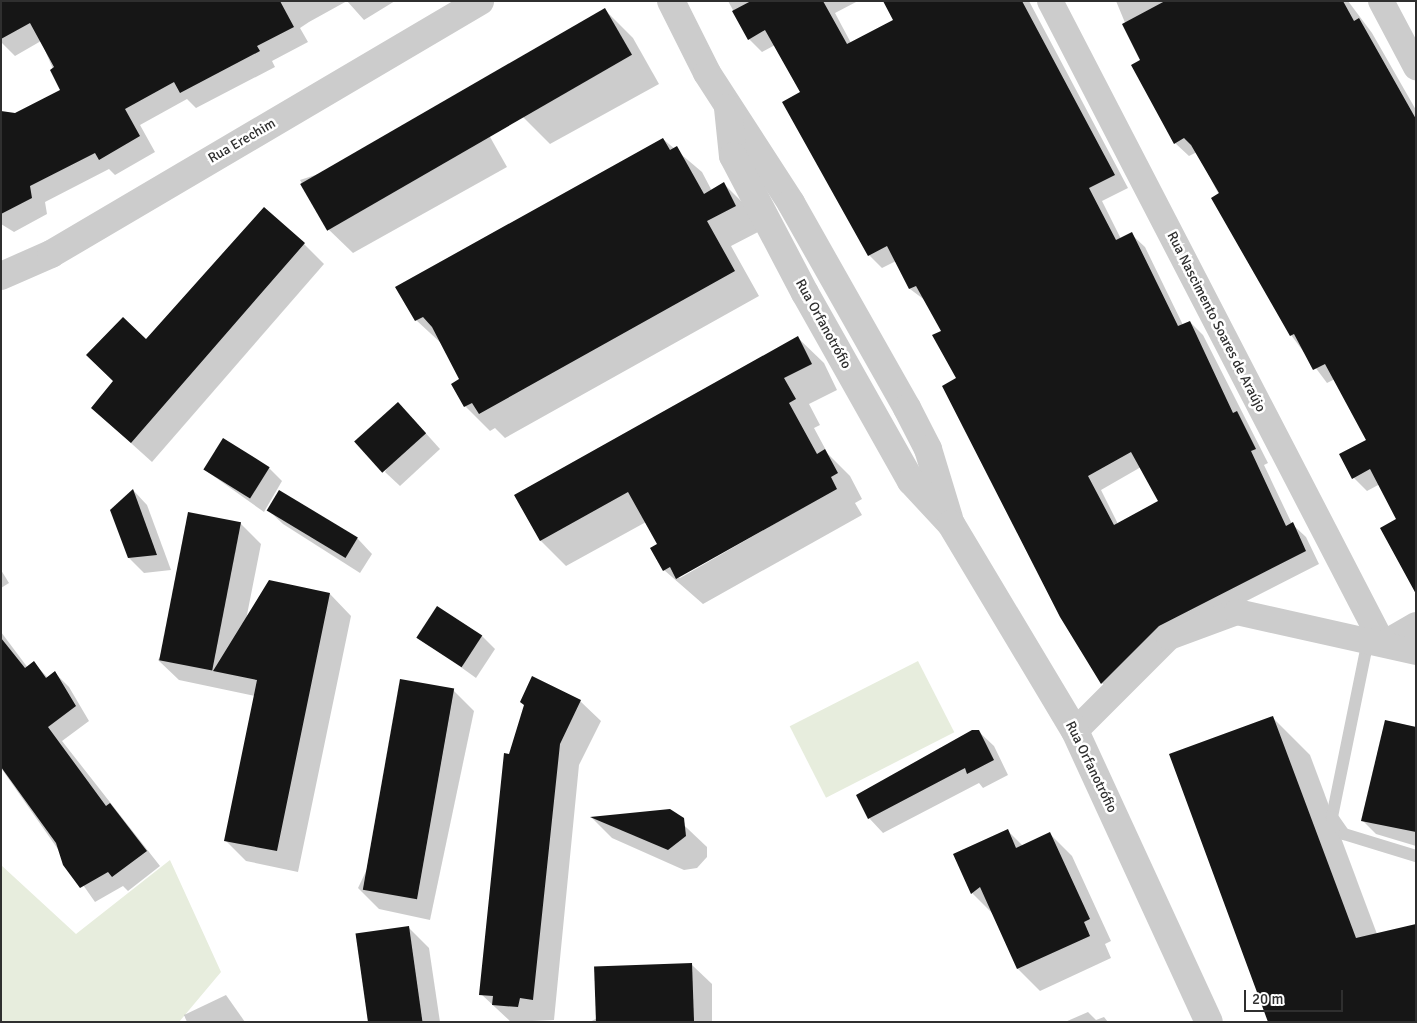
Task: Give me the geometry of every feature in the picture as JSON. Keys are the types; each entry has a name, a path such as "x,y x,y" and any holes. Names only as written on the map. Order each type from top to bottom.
{"street":[{"name":"Rua Erechim","path":"1,276 51,254 480,1"},
{"name":"Rua Orfanotrófio","path":"671,1 728,108 733,156 805,293 911,481 951,524 1075,731 1209,1022"},
{"name":"Rua Nascimento Soares de Araújo","path":"1050,1 1375,642"},
{"path":"1381,1 1416,67"},
{"path":"1075,731 1169,637 1237,612 1416,652"},
{"path":"1375,642 1416,626"}],"lane":[{"path":"1375,642 1332,817 1344,834 1416,856"}],"green space":[{"path":"918,661 954,732 826,798 790,726"},
{"path":"170,860 221,972 179,1022 1,1022 1,865 76,934"}],"building":[{"path":"1,1 280,1 294,27 257,46 260,51 180,93 174,82 125,109 140,136 99,160 95,153 30,186 32,198 1,214 1,111 15,113 60,90 50,70 54,67 30,23 1,39"},
{"path":"751,1 823,1 847,44 893,20 883,1 1022,1 1115,175 1089,188 1116,240 1132,232 1178,326 1190,321 1233,413 1237,411 1256,449 1251,451 1286,526 1293,522 1306,551 1159,626 1101,684 1060,617 942,386 956,378 932,335 941,331 916,286 909,289 887,246 868,256 782,102 800,92 765,30 748,40 732,11","holes":["1131,452 1158,501 1114,525 1088,476"]},
{"path":"1165,1 1343,1 1354,21 1359,18 1416,119 1416,594 1380,528 1396,519 1370,469 1352,479 1339,454 1366,440 1325,364 1313,370 1294,334 1290,336 1211,198 1219,193 1191,145 1184,138 1174,144 1131,65 1140,60 1122,24"},
{"path":"605,8 632,55 327,231 300,184"},
{"path":"663,138 670,150 677,146 704,194 724,182 736,206 707,221 735,271 479,414 472,403 464,407 451,384 459,379 432,327 423,317 415,321 395,287"},
{"path":"264,207 305,243 131,443 91,408 113,381 86,355 123,317 146,339"},
{"path":"798,336 812,364 784,378 796,399 789,403 817,454 825,449 838,473 831,477 837,489 676,579 670,567 663,571 650,548 657,544 628,492 540,541 514,495"},
{"path":"398,402 426,433 382,473 354,441"},
{"path":"223,438 270,467 250,499 203,469"},
{"path":"133,489 157,555 128,558 110,510"},
{"path":"279,490 358,537 345,558 267,511"},
{"path":"188,512 241,522 212,671 159,660"},
{"path":"269,580 330,593 277,851 224,841 257,680 213,671"},
{"path":"437,606 482,635 462,667 416,638"},
{"path":"1,638 25,668 34,661 46,678 55,671 76,706 48,727 106,806 110,803 147,851 112,877 108,872 80,888 63,865 56,843 1,767"},
{"path":"532,676 581,700 560,744 533,1000 520,998 518,1007 492,1005 493,996 479,995 504,753 509,754 524,705 520,702"},
{"path":"400,679 454,689 417,899 363,890"},
{"path":"1273,716 1356,938 1416,924 1416,1022 1268,1022 1169,754"},
{"path":"1385,720 1416,727 1416,832 1361,821"},
{"path":"972,730 979,730 994,760 967,774 965,768 868,819 856,795"},
{"path":"670,809 684,818 686,836 668,850 590,817"},
{"path":"1008,829 1016,848 1050,832 1090,919 1084,922 1090,936 1017,969 980,887 971,894 953,854"},
{"path":"409,926 422,1022 368,1022 356,934"},
{"path":"692,963 694,1022 596,1022 594,966"}]}
